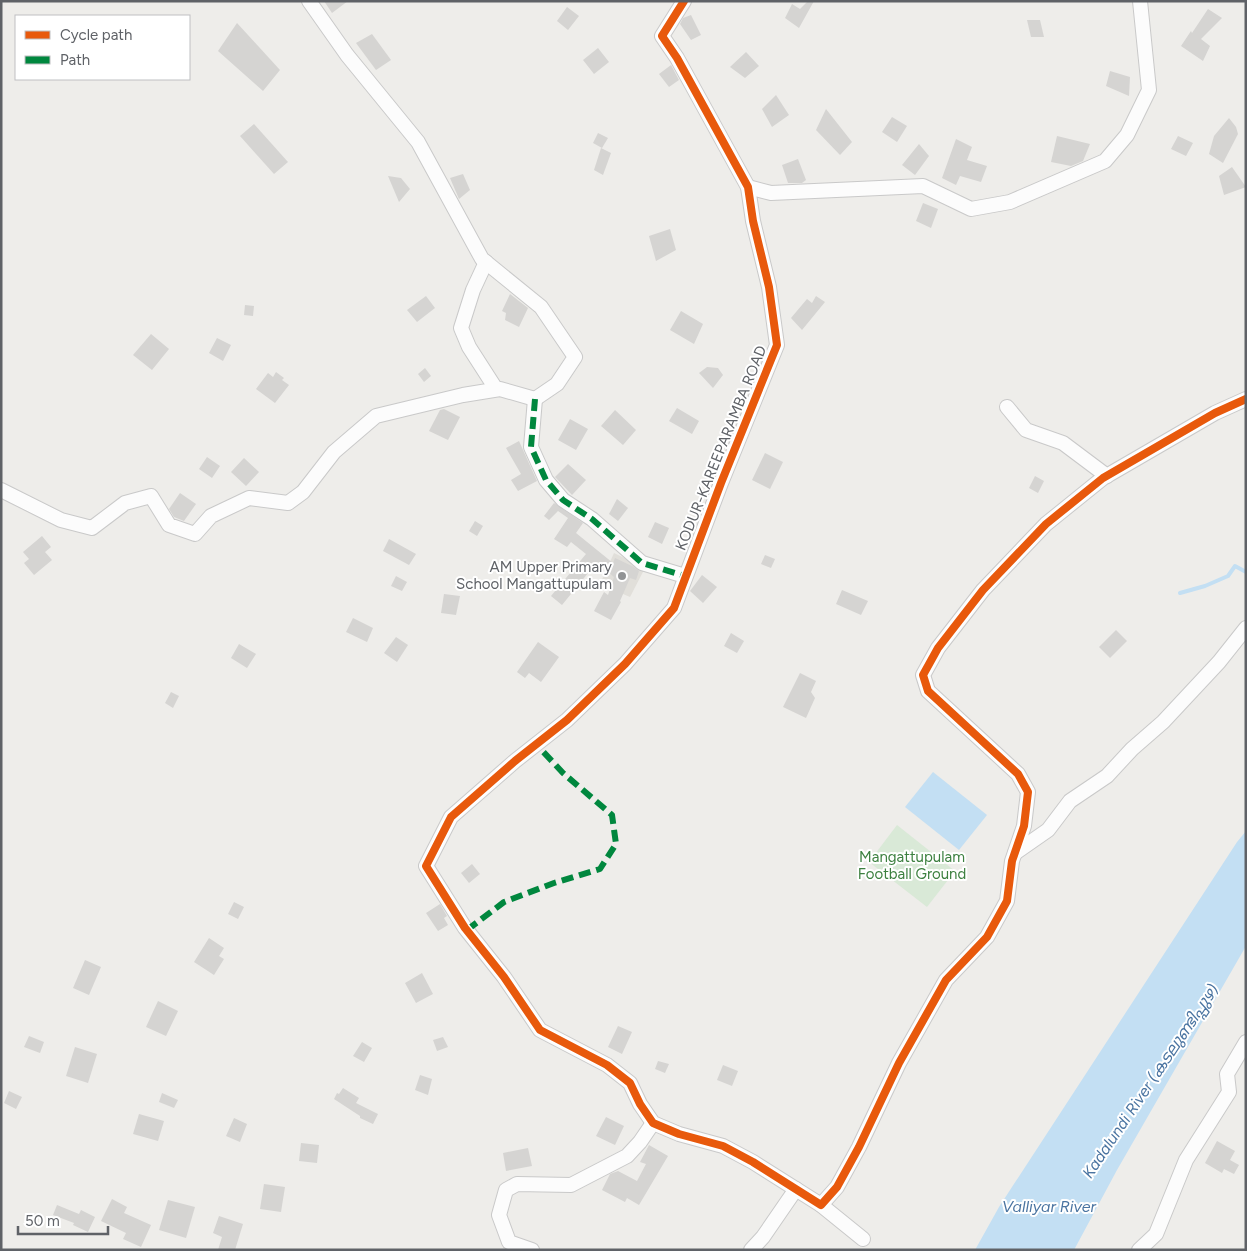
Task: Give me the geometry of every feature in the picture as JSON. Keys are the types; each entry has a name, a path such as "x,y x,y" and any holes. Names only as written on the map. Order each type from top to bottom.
{"street":[{"path":"309,1 347,55 418,142 482,259 541,307 575,358 557,384 535,399 530,447 546,480 563,500 592,519 642,563 685,576"},
{"name":"KODUR-KAREEPARAMBA ROAD","path":"653,1123 640,1104 630,1083 607,1065 540,1030 504,977 465,928 426,866 451,817 515,761 567,720 625,664 674,608 777,345 769,288 753,221 748,187 677,58 662,36 684,1"},
{"path":"748,187 771,193 923,186 971,209 1010,202 1104,161 1127,135 1149,90 1140,1"},
{"path":"486,262 473,290 461,328 469,347 496,390"},
{"path":"1,490 61,520 92,528 125,503 152,496 169,525 195,534 211,516 249,498 288,504 303,492 334,452 376,416 463,395 500,389 535,399"},
{"path":"821,1205 837,1186 859,1147 899,1063 946,980 987,937 1007,901 1012,862 1024,826 1028,792 1018,774 928,692 923,675 938,648 983,590 1046,524 1107,476 1215,413 1246,399"},
{"path":"1006,407 1026,430 1063,443 1107,476"},
{"path":"1015,853 1048,830 1070,801 1106,776 1132,749 1163,722 1219,662 1246,628"},
{"path":"1139,1250 1156,1234 1186,1160 1229,1092 1227,1074 1246,1042"},
{"path":"532,1250 509,1242 499,1215 506,1190 517,1184 571,1185 627,1156 640,1142 653,1123 679,1134 722,1146 753,1162 821,1205 863,1239"},
{"path":"751,1250 763,1237 796,1190"}],"shaded area":[{"name":"AM Upper Primary School Mangattupulam","path":"614,553 645,568 630,597 600,584"}],"green space":[{"name":"Mangattupulam Football Ground","path":"897,825 955,871 927,907 869,862"}],"water":[{"path":"933,772 987,815 959,850 905,807"},
{"name":"Valliyar River","path":"1246,831 1246,946 1117,1170 1074,1250 975,1250 999,1207"}],"building":[{"path":"324,1 348,1 332,13"},
{"path":"808,1 814,1 799,28 785,18 792,4 800,9"},
{"path":"567,7 579,16 568,30 557,21"},
{"path":"1208,9 1222,18 1201,39 1210,46 1203,61 1181,46"},
{"path":"691,15 701,35 691,40 680,24 683,18"},
{"path":"1027,20 1040,20 1044,37 1031,37"},
{"path":"237,23 280,70 263,91 218,51"},
{"path":"372,34 391,60 376,70 356,43"},
{"path":"598,48 609,62 594,74 583,60"},
{"path":"746,52 759,66 745,78 730,67"},
{"path":"671,65 679,80 669,87 659,74"},
{"path":"1110,71 1130,77 1129,96 1106,86"},
{"path":"776,95 789,115 772,127 762,109"},
{"path":"826,109 852,142 840,155 816,130"},
{"path":"892,117 907,126 897,142 882,132"},
{"path":"1229,118 1236,127 1238,134 1223,163 1209,154 1214,136"},
{"path":"254,124 288,162 274,174 240,136"},
{"path":"598,133 608,138 602,148 593,143"},
{"path":"1057,136 1090,144 1083,161 1071,166 1051,162"},
{"path":"1178,136 1193,143 1186,156 1171,149"},
{"path":"956,139 972,147 967,160 987,166 981,182 960,176 956,185 942,178"},
{"path":"919,144 929,156 915,175 902,165"},
{"path":"601,148 611,153 603,175 594,170"},
{"path":"798,159 806,180 802,183 788,183 782,165"},
{"path":"1232,167 1246,187 1224,195 1219,176"},
{"path":"463,174 470,190 459,199 450,178"},
{"path":"388,176 401,178 410,189 399,202"},
{"path":"923,203 938,209 931,228 916,221"},
{"path":"670,229 676,250 656,261 649,236"},
{"path":"510,294 528,308 519,327 505,320 506,313 502,311"},
{"path":"426,296 435,308 417,322 407,310"},
{"path":"816,296 825,302 802,330 791,318 807,299 812,303"},
{"path":"245,305 254,306 253,316 244,315"},
{"path":"681,311 703,324 694,344 670,330"},
{"path":"151,334 169,349 152,370 133,355"},
{"path":"217,338 231,345 223,361 209,353"},
{"path":"707,367 718,368 723,375 713,388 699,373"},
{"path":"425,368 431,376 424,382 418,374"},
{"path":"276,372 289,385 275,403 256,389 268,373 273,377"},
{"path":"677,408 699,421 692,434 669,421"},
{"path":"444,409 460,417 448,440 429,431 440,410"},
{"path":"615,410 636,430 623,445 601,426"},
{"path":"570,419 588,429 576,450 558,440"},
{"path":"519,441 537,481 518,491 511,480 521,474 506,448"},
{"path":"765,453 783,462 770,489 752,480"},
{"path":"207,457 220,466 212,478 199,469"},
{"path":"244,458 259,472 246,486 231,472"},
{"path":"568,464 586,480 572,495 555,477"},
{"path":"1035,476 1044,481 1038,493 1029,488"},
{"path":"180,493 196,504 184,521 174,517 169,509"},
{"path":"617,499 628,508 618,521 609,514"},
{"path":"554,503 583,523 576,533 613,563 615,558 639,571 636,580 630,578 621,602 611,620 594,611 604,592 608,595 614,577 597,562 562,605 551,596 586,554 571,542 567,547 554,539 568,518 558,511 549,520 544,516"},
{"path":"475,521 483,526 477,536 469,531"},
{"path":"655,522 669,528 662,544 648,537"},
{"path":"42,536 51,547 45,552 52,560 34,575 24,563 29,559 23,552"},
{"path":"389,539 416,554 409,565 383,551"},
{"path":"765,555 775,559 771,568 761,564"},
{"path":"702,575 717,587 703,603 690,591"},
{"path":"396,576 407,582 402,591 391,586"},
{"path":"842,590 868,601 861,615 836,604"},
{"path":"444,594 460,596 456,615 441,613"},
{"path":"353,618 373,628 367,642 346,632"},
{"path":"1116,630 1127,641 1110,658 1099,647"},
{"path":"731,633 744,641 737,653 724,646"},
{"path":"396,637 408,645 397,662 384,653"},
{"path":"538,642 559,657 541,682 529,673 525,678 517,672"},
{"path":"239,644 256,654 247,668 231,658"},
{"path":"800,673 816,681 811,692 815,698 806,718 783,707"},
{"path":"171,692 179,696 173,708 165,703"},
{"path":"472,864 480,874 469,883 461,873"},
{"path":"234,902 244,907 238,919 228,914"},
{"path":"440,904 447,916 444,918 448,925 438,931 426,913"},
{"path":"209,938 224,948 219,956 224,959 214,975 194,962"},
{"path":"85,960 101,967 89,995 73,988"},
{"path":"422,973 433,994 416,1003 405,983"},
{"path":"158,1001 178,1011 166,1036 146,1027"},
{"path":"618,1026 632,1032 622,1054 608,1047"},
{"path":"29,1036 44,1042 40,1053 24,1047"},
{"path":"443,1037 448,1047 437,1051 433,1040"},
{"path":"362,1042 372,1048 364,1062 353,1056"},
{"path":"75,1047 97,1054 88,1083 66,1076"},
{"path":"658,1061 669,1064 665,1073 655,1069"},
{"path":"723,1065 738,1071 732,1086 717,1080"},
{"path":"420,1075 432,1079 428,1095 415,1090"},
{"path":"343,1088 359,1098 356,1103 378,1114 373,1124 360,1118 360,1116 334,1099"},
{"path":"9,1091 22,1097 16,1109 4,1103"},
{"path":"162,1093 178,1100 174,1108 159,1102"},
{"path":"139,1114 164,1121 158,1141 133,1134"},
{"path":"606,1117 624,1126 615,1145 596,1136"},
{"path":"234,1118 247,1124 240,1142 226,1136"},
{"path":"1217,1141 1235,1151 1230,1160 1239,1165 1234,1174 1224,1169 1222,1173 1205,1163"},
{"path":"301,1143 319,1145 317,1163 299,1161"},
{"path":"649,1145 668,1156 639,1205 627,1198 625,1202 602,1190 610,1174 618,1171 637,1181 646,1164 640,1162"},
{"path":"528,1148 532,1166 506,1171 503,1153"},
{"path":"264,1184 285,1187 281,1212 260,1209"},
{"path":"112,1199 127,1207 124,1213 151,1225 141,1247 123,1239 126,1233 101,1221"},
{"path":"168,1200 195,1207 186,1238 159,1230"},
{"path":"57,1205 79,1214 81,1210 95,1217 88,1232 73,1225 74,1223 53,1215"},
{"path":"219,1216 243,1224 235,1250 218,1250 222,1237 213,1233"}],"waterway":[{"path":"1180,593 1205,586 1228,576 1235,566 1246,572"}],"marked path":[{"path":"535,399 531,447 546,480 563,500 592,519 642,563 685,576"},
{"path":"467,930 504,902 554,883 600,869 616,844 612,815 563,773 536,744"}],"cycle path":[{"path":"684,1 662,36 677,58 748,187 753,221 769,287 777,345 721,483 674,608 625,664 567,720 515,761 451,817 426,866 465,928 504,977 540,1030 607,1065 630,1083 640,1104 653,1123 679,1134 723,1146 753,1162 821,1205 837,1187 859,1147 899,1063 946,980 987,937 1007,901 1012,861 1024,826 1028,792 1018,774 928,691 923,675 938,648 983,590 1046,524 1103,478 1215,413 1246,399"}],"place":[{"name":"AM Upper Primary School Mangattupulam","path":"622,576"}],"water label":[{"name":"Kadalundi River (കടലുണ്ടിപ്പുഴ)","path":"1150,1081"}]}
